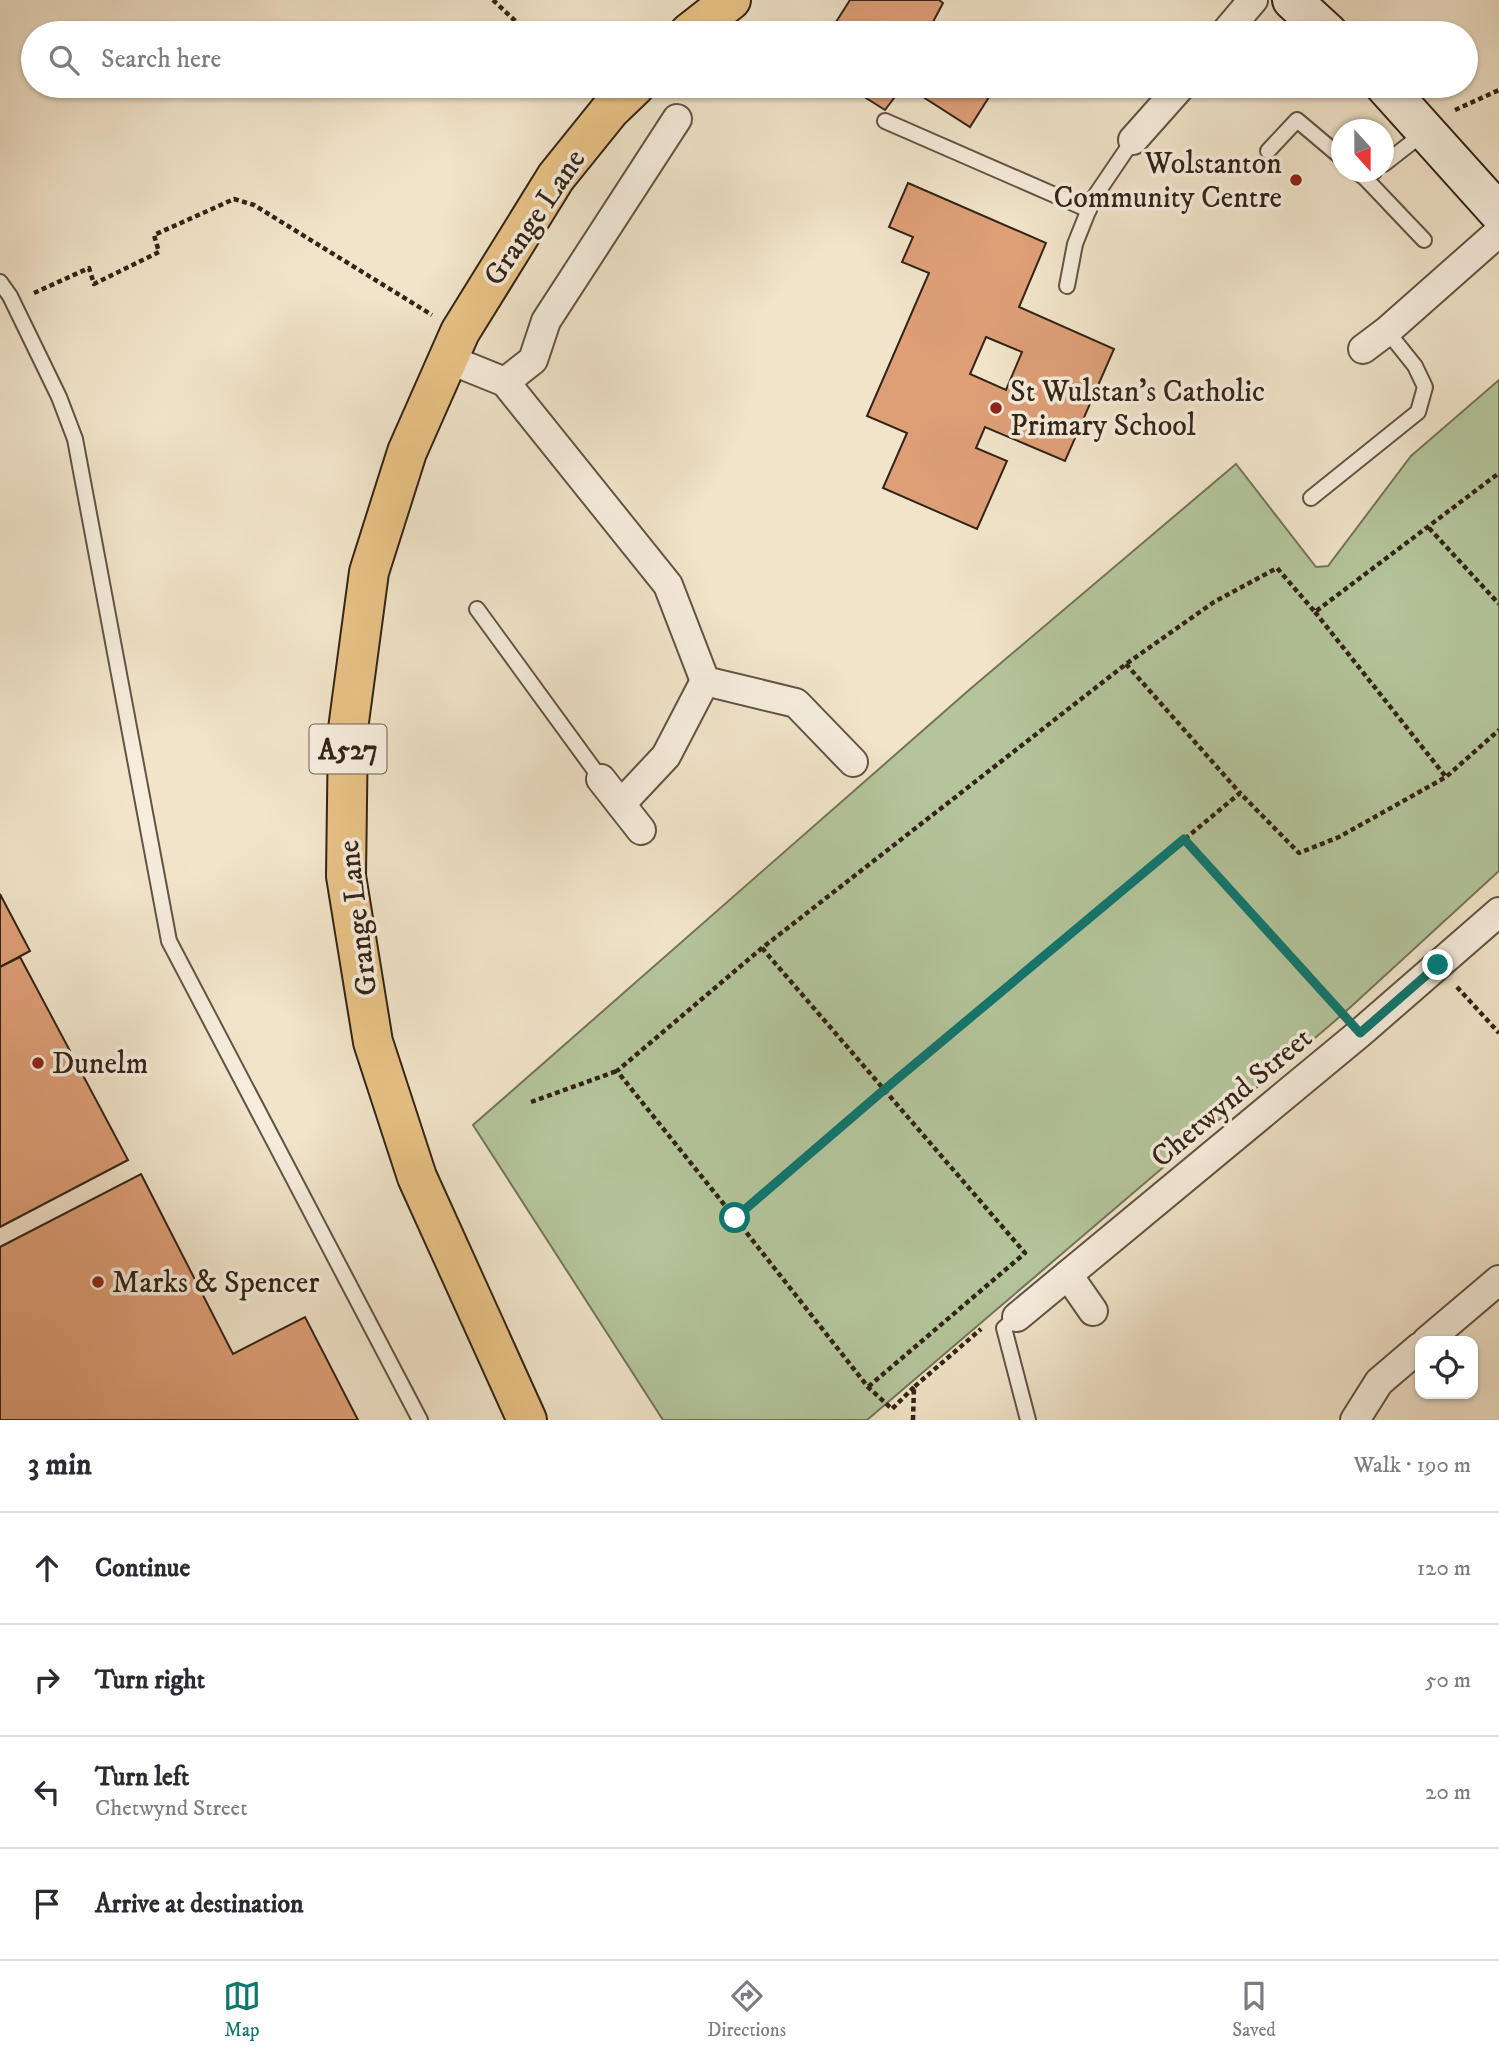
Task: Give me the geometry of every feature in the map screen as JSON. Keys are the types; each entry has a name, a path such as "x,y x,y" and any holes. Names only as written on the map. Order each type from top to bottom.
{"highway":[{"path":"704,21 731,0"},
{"name":"Grange Lane","path":"527,1420 417,1177 373,1042 346,876 348,729 369,572 407,452 454,345 556,177 622,98"}],"main road":[{"path":"1293,0 1315,21"},
{"path":"1396,98 1499,213"}],"street":[{"path":"1235,21 1253,0"},
{"path":"1133,140 1170,98"},
{"path":"505,382 533,360 546,321 677,119"},
{"path":"1363,348 1387,331 1499,232"},
{"path":"454,345 505,382 668,585 705,681 666,756 621,804"},
{"path":"705,681 796,703 853,762"},
{"path":"601,779 641,830"},
{"name":"Chetwynd Street","path":"1017,1317 1360,1033 1499,912"},
{"path":"1068,1275 1093,1311"},
{"path":"1434,1336 1494,1292"},
{"path":"1355,1420 1379,1382 1415,1351"}],"lane":[{"path":"1268,151 1297,120 1331,149"},
{"path":"885,121 1089,210"},
{"path":"1394,155 1423,128"},
{"path":"1067,286 1075,244 1093,199 1133,140"},
{"path":"1372,182 1424,240"},
{"path":"0,282 5,299 59,397 75,439 169,941 420,1420"},
{"path":"1311,498 1418,412 1424,387 1415,366 1387,331"},
{"path":"477,609 601,779"},
{"path":"1017,1317 1004,1328 1028,1420"}],"path":[{"path":"493,0 515,21"},
{"path":"1423,128 1499,90"},
{"path":"5,299 34,293 89,268 94,284 159,251 154,235 234,199 254,205 454,345"},
{"path":"1315,612 1499,473"},
{"path":"1429,528 1499,604"},
{"path":"531,1102 617,1071 762,948 1126,664 1214,602 1278,568 1446,776"},
{"path":"1126,664 1240,793 1299,853 1339,837 1446,776 1499,730"},
{"path":"735,1218 885,1089 1240,793"},
{"path":"1184,839 1360,1033"},
{"path":"762,948 1025,1253 868,1387"},
{"path":"1438,965 1499,1033"},
{"path":"617,1071 868,1387 892,1409 1000,1313 1017,1317"},
{"path":"913,1420 914,1387"}],"green space":[{"path":"1499,380 1499,871 1343,1014 867,1420 663,1420 473,1125 969,690 1236,464 1316,567 1328,566 1411,456"}],"building":[{"path":"850,0 939,0 943,3 934,21 837,21"},
{"path":"866,98 894,98 885,110"},
{"path":"925,98 988,98 970,127"},
{"path":"908,183 1046,243 1019,307 1114,349 1065,461 985,427 976,448 1007,461 977,529 883,488 907,433 867,416 929,273 902,262 913,237 889,227","holes":["986,337 1022,352 1006,390 970,374"]},
{"path":"0,894 30,951 0,967"},
{"name":"Dunelm","path":"20,957 128,1160 0,1227 0,967"},
{"name":"Marks & Spencer","path":"141,1174 233,1354 305,1317 358,1420 0,1420 0,1247"}],"place":[{"name":"Wolstanton Community Centre","path":"1296,180"},
{"name":"St Wulstan's Catholic Primary School","path":"996,408"},
{"name":"Dunelm","path":"38,1063"},
{"name":"Marks & Spencer","path":"98,1282"}],"route":[{"path":"735,1218 1184,839 1360,1033 1438,965"}]}
